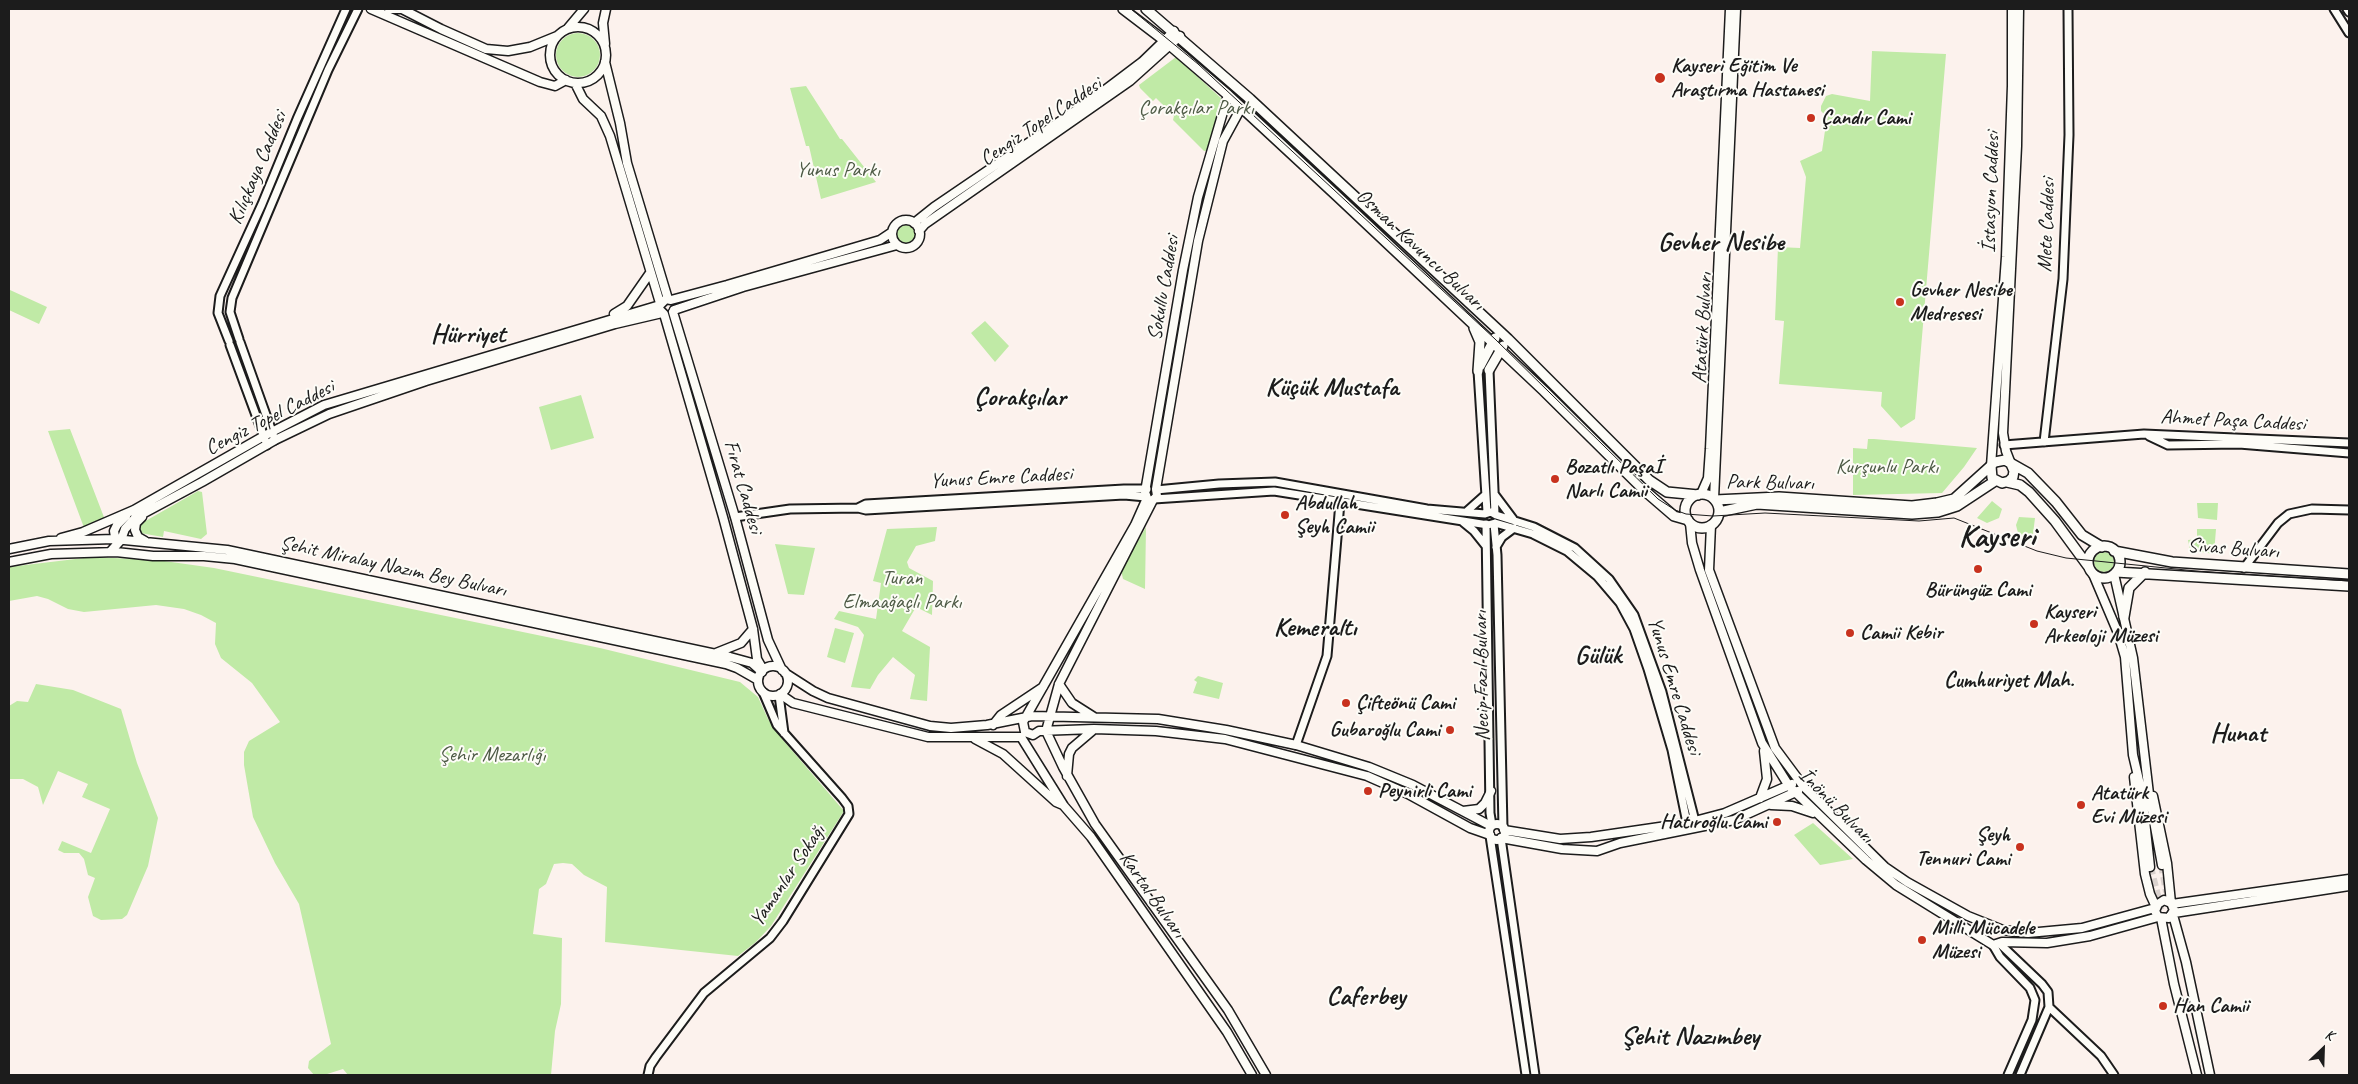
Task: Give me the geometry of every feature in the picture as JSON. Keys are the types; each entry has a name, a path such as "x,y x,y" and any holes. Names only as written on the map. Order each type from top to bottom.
{"highway":[{"name":"Osman Kavuncu Bulvarı","path":"1123,9 1228,95 1492,342 1644,491 1674,516 1689,522"},
{"name":"Osman Kavuncu Bulvarı","path":"1146,9 1177,34 1501,332 1649,480 1667,492 1700,494"},
{"path":"1472,323 1480,342 1478,371"},
{"path":"1478,371 1492,342 1501,332"},
{"path":"1489,370 1508,340"},
{"path":"1999,460 2004,460 2011,464 2028,473 2056,502 2082,535 2102,547 2114,551 2119,562 2115,573 2105,578 2091,570 2055,521 2029,492 2020,485 1995,481 1991,476 1991,466 1999,460"},
{"path":"2007,482 2013,474 2011,464"},
{"name":"Park Bulvarı","path":"1715,500 1779,497 1912,506 1937,503 1954,499 1991,466"},
{"name":"Park Bulvarı","path":"1719,512 1757,504 1912,514 1938,512 1958,506 1995,481"},
{"path":"1700,494 1715,500 1719,512 1718,519 1711,525 1700,528 1689,522 1685,510 1687,503 1700,494"},
{"path":"2091,570 2091,553 2102,547"},
{"name":"Sivas Bulvarı","path":"2114,551 2172,562 2349,574"},
{"path":"2124,616 2129,588 2145,572"},
{"name":"Sivas Bulvarı","path":"2115,573 2145,572 2349,586"}],"main road":[{"path":"371,9 540,82 555,86 566,80"},
{"path":"389,9 400,9 486,48 508,51 530,47 576,27 589,29 599,37 605,49"},
{"path":"568,29 584,9"},
{"path":"606,9 603,22 605,62 620,123 627,163 670,299"},
{"name":"Atatürk Bulvarı","path":"1700,494 1708,478 1710,449 1730,9"},
{"name":"Atatürk Bulvarı","path":"1715,500 1736,9"},
{"name":"İstasyon Caddesi","path":"1991,466 2006,248 2012,86 2012,9"},
{"name":"İstasyon Caddesi","path":"2011,464 2004,445 2003,433 2017,146 2019,9"},
{"name":"Cengiz Topel Caddesi","path":"919,231 925,224 950,206 1130,81 1177,34"},
{"path":"557,36 550,48 550,61 556,72 566,80 575,82 588,81 595,76 605,62"},
{"name":"Cengiz Topel Caddesi","path":"914,223 934,206 1097,96 1168,44"},
{"name":"Fırat Caddesi","path":"575,82 583,99 601,116 610,136 723,517 753,629 756,659 762,671"},
{"name":"Sokullu Caddesi","path":"1027,718 1151,494 1183,270 1198,197 1211,160 1228,95"},
{"name":"Sokullu Caddesi","path":"1043,731 1059,684 1151,494 1198,242 1223,141 1241,108"},
{"path":"906,220 914,223 919,231 916,243 906,248 897,245 742,288 673,311 662,308 670,299 880,240 892,232 900,222 906,220"},
{"path":"892,232 897,245"},
{"path":"606,319 627,306 650,273"},
{"name":"Fırat Caddesi","path":"670,299 675,305 673,311 735,517 768,640 784,671"},
{"name":"Cengiz Topel Caddesi","path":"49,542 83,532 134,510 273,431 324,405 606,319 662,308"},
{"name":"Cengiz Topel Caddesi","path":"118,541 129,522 275,440 329,414 426,381 616,324 662,308"},
{"path":"123,552 118,541 116,524 134,510"},
{"path":"145,541 136,534 135,526 147,512"},
{"name":"İnönü Bulvarı","path":"1689,522 1692,543 1700,570 1764,746 1789,786 1819,817 1896,885 1996,944"},
{"name":"İnönü Bulvarı","path":"1711,525 1709,570 1713,584 1775,748 1804,787 1885,867 1907,882 1968,916 1999,928 2028,933 2082,928 2156,908"},
{"path":"110,552 118,541"},
{"name":"Şehit Miralay Nazım Bey Bulvarı","path":"9,549 49,542 145,541 238,551 716,654 750,662 762,671"},
{"name":"Şehit Miralay Nazım Bey Bulvarı","path":"9,562 51,554 110,552 153,556 204,556 235,559 726,664 758,680"},
{"path":"2091,570 2118,633 2124,657 2135,795 2145,874 2160,918 2174,984 2198,1075"},
{"path":"2115,573 2133,658 2148,794 2162,865"},
{"path":"716,654 738,645 753,629"},
{"path":"1502,833 1499,825 1492,826 1414,784 1369,767 1296,745 1226,730 1158,719 1049,717 1027,718 993,725 951,728 930,726 828,698 813,692 774,666 762,671 758,680 763,692 770,696 780,695 793,703 928,736 970,738 1033,735 1043,731 1094,730 1156,731 1225,739 1367,776 1408,794 1470,828 1490,835 1494,839 1502,833 1560,839 1590,837 1691,822 1725,813 1789,786 1798,780"},
{"path":"780,695 787,685 784,671"},
{"path":"1059,684 1072,703 1095,718"},
{"path":"993,725 1001,715 1045,686"},
{"path":"1023,734 1023,725 1027,718"},
{"path":"1037,718 1043,731"},
{"path":"1067,776 1069,754 1072,748 1078,740 1094,730"},
{"name":"Kartal Bulvarı","path":"1043,731 1095,824 1228,1010 1266,1075"},
{"name":"Kartal Bulvarı","path":"1023,734 1064,806 1091,837 1138,903 1227,1032 1252,1075"},
{"path":"970,738 1002,754 1056,802 1064,806"},
{"path":"1760,798 1767,779 1764,746"},
{"path":"2133,755 2142,793 2150,867"},
{"path":"2146,765 2160,825 2173,914 2186,962 2210,1075"},
{"path":"1502,833 1562,849 1602,849 1620,843 1734,820 1804,787"},
{"path":"1461,811 1468,812 1479,809 1491,791"},
{"path":"1767,805 1792,806 1819,817"},
{"path":"1490,835 1492,826"},
{"path":"1600,836 1604,842 1602,849"},
{"path":"1590,837 1588,844 1592,850"},
{"path":"2156,908 2162,901 2172,903 2349,879"},
{"path":"1996,944 2004,937 1999,928 1988,930 1986,935 1996,944 2047,943 2090,936 2160,918 2166,919 2173,914 2349,886"},
{"path":"2198,1075 2171,936 2210,1075"}],"street":[{"name":"Kılıçkaya Caddesi","path":"267,445 218,313 220,296 346,9"},
{"name":"Kılıçkaya Caddesi","path":"275,440 230,312 232,298 328,70 358,9"},
{"name":"Mete Caddesi","path":"2044,442 2063,279 2069,135 2068,9"},
{"path":"2334,9 2349,33"},
{"path":"229,343 236,347 239,340"},
{"name":"Necip Fazıl Bulvarı","path":"1489,370 1495,495 1486,546 1490,813 1492,826"},
{"path":"1478,371 1486,513 1483,519 1492,520"},
{"path":"2004,445 2144,434"},
{"name":"Ahmet Paşa Caddesi","path":"2144,434 2349,443"},
{"name":"Ahmet Paşa Caddesi","path":"2144,434 2168,445 2234,444 2349,453"},
{"name":"Yunus Emre Caddesi","path":"1151,494 1219,484 1275,482 1419,507 1486,513 1492,520 1542,538 1574,556 1597,576 1620,604 1634,629 1672,750 1691,822"},
{"name":"Yunus Emre Caddesi","path":"735,517 790,509 858,508 866,504 1124,489 1151,494 1274,491 1460,521 1513,519 1544,532 1580,552 1609,579 1630,607 1644,638 1662,692 1691,822"},
{"path":"1466,512 1485,495"},
{"path":"1495,495 1513,519"},
{"path":"1296,745 1327,656 1340,502"},
{"path":"2244,568 2278,523 2289,514 2312,508 2349,510"},
{"name":"Necip Fazıl Bulvarı","path":"1492,520 1496,548 1502,833 1535,1075"},
{"path":"1460,521 1474,531 1486,546"},
{"path":"1496,548 1502,537 1514,528"},
{"name":"Yamanlar Sokağı","path":"648,1075 650,1066 656,1057 704,993 770,938 784,921 847,818 849,810 842,798 785,736 777,725 763,692"},
{"path":"780,695 785,736"},
{"path":"1490,835 1526,1075"},
{"path":"1996,944 2042,984 2048,992 2049,1007 2020,1075"},
{"path":"1996,944 2000,958 2033,994 2036,1008 2008,1075"},
{"path":"2049,1007 2101,1056 2114,1075"}],"green space":[{"path":"574,33 582,33 594,39 600,55 594,71 582,77 574,77 562,71 556,59 556,51 562,39"},
{"path":"1872,51 1946,54 1915,419 1901,428 1881,406 1882,392 1779,384 1784,321 1775,320 1778,247 1800,248 1806,177 1800,161 1822,151 1827,117 1821,111 1821,106 1826,96 1832,94 1870,101"},
{"name":"Çorakçılar Parkı","path":"1176,57 1223,100 1209,151 1204,151 1173,120 1174,116 1156,98 1153,101 1140,88 1139,85"},
{"name":"Yunus Parkı","path":"806,86 840,139 842,139 876,182 821,199 809,146 806,146 790,88"},
{"path":"906,225 913,227 915,234 913,241 906,243 899,241 897,234 899,227"},
{"path":"10,290 47,307 39,324 9,310"},
{"path":"985,321 1009,346 995,362 971,333"},
{"path":"581,395 594,438 551,450 539,407"},
{"path":"70,429 107,525 86,533 48,431"},
{"name":"Kurşunlu Parkı","path":"1868,439 1977,448 1942,493 1853,495 1853,448 1867,449"},
{"path":"198,491 202,492 207,534 201,539 164,531 163,537 140,533 139,526 142,523"},
{"path":"1992,501 2002,509 1999,518 1987,523 1977,518"},
{"path":"2197,503 2218,503 2217,520 2198,518"},
{"path":"2019,517 2035,518 2032,542 2019,537 2016,525"},
{"name":"Turan Elmaağaçlı Parkı","path":"937,527 935,541 916,546 907,562 909,568 933,581 932,615 916,607 902,631 930,647 927,701 910,699 915,675 893,657 878,675 870,689 851,687 864,635 858,627 834,619 839,611 876,619 881,583 873,581 887,529"},
{"path":"1146,527 1145,589 1123,579 1121,570"},
{"path":"2197,529 2216,529 2214,554 2190,550 2188,540 2197,539"},
{"path":"775,544 815,548 804,595 788,594"},
{"path":"2104,552 2111,555 2114,562 2111,569 2104,572 2097,569 2094,562 2097,555"},
{"name":"Şehir Mezarlığı","path":"92,557 157,560 214,568 600,648 740,682 758,697 768,719 783,740 844,811 771,926 756,942 738,956 605,942 607,887 584,875 572,864 554,864 546,884 539,889 533,934 562,938 561,1004 555,1031 551,1075 348,1075 343,1069 324,1075 314,1075 308,1068 309,1061 331,1044 299,904 275,863 253,817 244,765 244,752 249,741 280,722 252,683 221,658 215,644 216,623 201,615 184,609 156,605 84,612 68,609 37,596 9,601 9,567"},
{"path":"835,628 854,633 845,663 827,657"},
{"path":"1198,676 1223,683 1219,699 1193,693 1197,682 1194,680"},
{"path":"36,684 73,690 121,709 137,763 158,818 148,866 127,915 122,919 101,920 93,916 88,897 95,878 88,875 84,859 79,853 64,853 58,850 62,841 91,853 110,809 82,797 88,784 58,771 43,805 38,787 23,779 9,779 9,706 17,701 28,702"},
{"path":"1813,823 1853,859 1820,865 1794,835"}],"tunnel":[{"path":"2162,865 2167,892"},
{"path":"2150,867 2164,924"}],"tram line":[{"path":"1131,9 1198,64 1495,339 1658,499 1675,510 1686,514 1713,516 1765,513 1919,521 1954,518 2037,551 2066,558 2196,571 2349,581"}],"place":[{"name":"Kayseri Eğitim Ve Araştırma Hastanesi","path":"1660,78"},
{"name":"Çandır Cami","path":"1811,118"},
{"name":"Gevher Nesibe Medresesi","path":"1900,302"},
{"name":"Bozatlı Paşaİ Narlı Camii","path":"1555,479"},
{"name":"Abdullah Şeyh Camii","path":"1285,515"},
{"name":"Bürüngüz Cami","path":"1978,569"},
{"name":"Kayseri Arkeoloji Müzesi","path":"2034,624"},
{"name":"Camii Kebir","path":"1850,633"},
{"name":"Çifteönü Cami","path":"1346,703"},
{"name":"Gubaroğlu Cami","path":"1450,730"},
{"name":"Peynirli Cami","path":"1368,791"},
{"name":"Atatürk Evi Müzesi","path":"2081,805"},
{"name":"Hatıroğlu Cami","path":"1777,822"},
{"name":"Şeyh Tennuri Cami","path":"2020,847"},
{"name":"Milli Mücadele Müzesi","path":"1922,940"},
{"name":"Han Camii","path":"2163,1006"}],"district":[{"name":"Gevher Nesibe","path":"1721,243"},
{"name":"Hürriyet","path":"468,335"},
{"name":"Küçük Mustafa","path":"1332,388"},
{"name":"Çorakçılar","path":"1020,398"},
{"name":"Kayseri","path":"1997,538"},
{"name":"Kemeraltı","path":"1315,628"},
{"name":"Gülük","path":"1598,656"},
{"name":"Cumhuriyet Mah.","path":"2009,681"},
{"name":"Hunat","path":"2238,734"},
{"name":"Caferbey","path":"1366,997"},
{"name":"Şehit Nazımbey","path":"1690,1037"}]}
